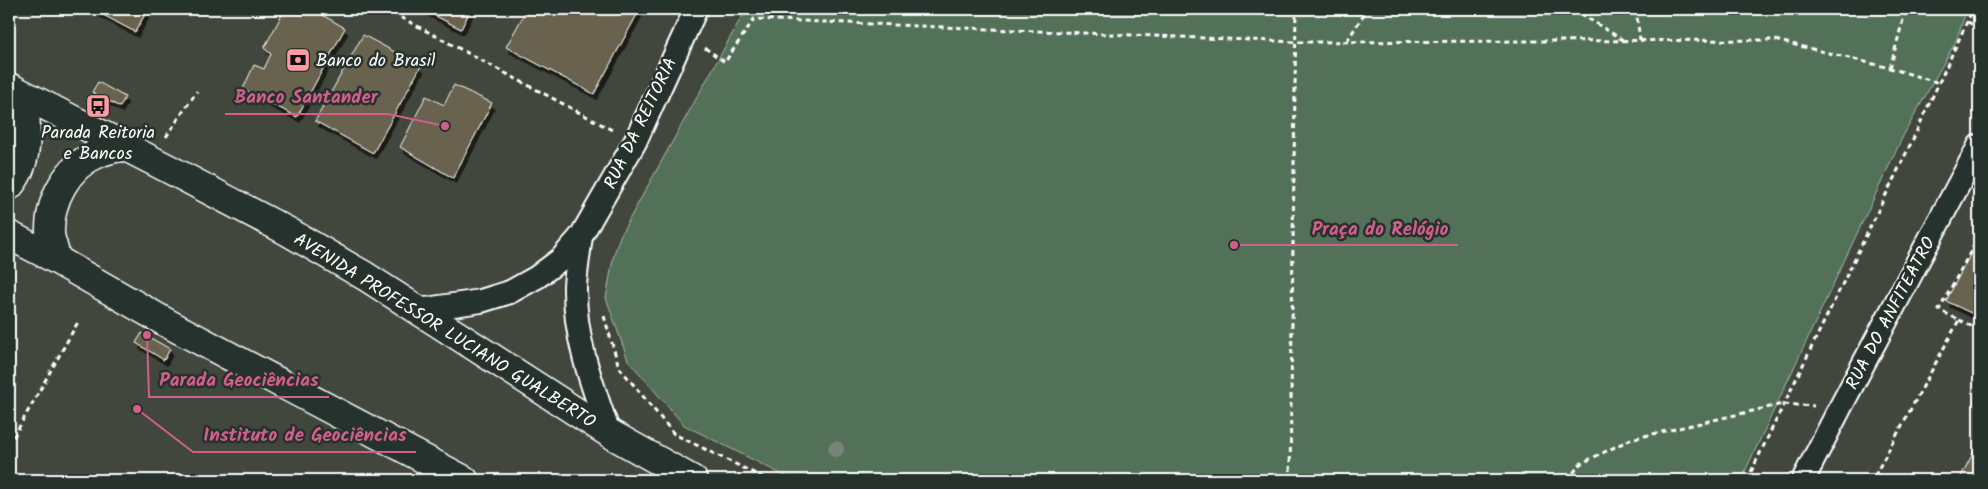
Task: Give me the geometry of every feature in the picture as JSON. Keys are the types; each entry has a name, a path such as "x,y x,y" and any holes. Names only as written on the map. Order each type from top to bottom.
{"street":[{"name":"RUA DA REITORIA","path":"419,310 481,301 510,292 537,277 561,259 581,236 635,142 696,9"},
{"name":"AVENIDA PROFESSOR LUCIANO GUALBERTO","path":"16,91 126,146 287,231 419,310 609,433 693,480"},
{"path":"9,186 24,156 27,130 16,91"},
{"path":"57,260 50,236 52,210 61,186 78,167 99,153 126,146"},
{"name":"RUA DO ANFITEATRO","path":"1803,480 1840,408 1972,170 1979,146"},
{"path":"9,235 57,260 167,324 464,480"},
{"name":"RUA DA REITORIA","path":"581,236 575,286 579,336 592,384 609,433"}],"path":[{"path":"385,9 635,142"},
{"path":"1290,480 1296,9"},
{"path":"1347,42 1367,9"},
{"path":"1572,9 1625,41"},
{"path":"1636,9 1640,40"},
{"path":"1890,68 1906,9"},
{"path":"1747,480 1973,9"},
{"path":"684,33 725,62 754,18 1297,42 1775,40 1890,68 1939,83"},
{"path":"1968,22 1979,28"},
{"path":"151,160 197,91"},
{"path":"1979,236 1939,310 1979,330"},
{"path":"604,315 619,367 674,434 768,480"},
{"path":"1881,480 1873,478 1959,320"},
{"path":"9,445 78,322"},
{"path":"1568,480 1580,464 1631,439 1783,404 1840,408"}],"shaded area":[{"path":"9,9 1979,9 1979,480 9,480"}],"green space":[{"path":"746,9 1967,9 1956,41 1903,136 1741,480 793,480 684,425 628,360 606,298 614,254 620,236"}],"building":[{"path":"92,9 148,9 135,32"},
{"name":"Banco do Brasil","path":"285,9 312,9 345,28 297,117 243,89 254,65 264,69 271,54 264,48"},
{"path":"422,9 471,9 461,29"},
{"path":"527,9 640,9 594,94 506,47"},
{"path":"363,35 421,66 373,153 315,121"},
{"path":"98,82 125,97 120,107 92,92"},
{"path":"454,85 492,103 453,178 400,147 426,96 444,105"},
{"path":"1973,249 1979,252 1979,297 1971,313 1946,301"},
{"path":"142,333 170,349 164,360 136,343"},
{"path":"1979,442 1979,480 1963,480 1960,478"}],"place":[{"name":"Banco do Brasil","path":"298,60"},
{"name":"Parada Reitoria e Bancos","path":"98,106"},
{"name":"Banco Santander","path":"445,126"},
{"name":"Praça do Relógio","path":"1234,245"},
{"name":"Parada Geociências","path":"147,335"},
{"name":"Instituto de Geociências","path":"137,409"}]}
